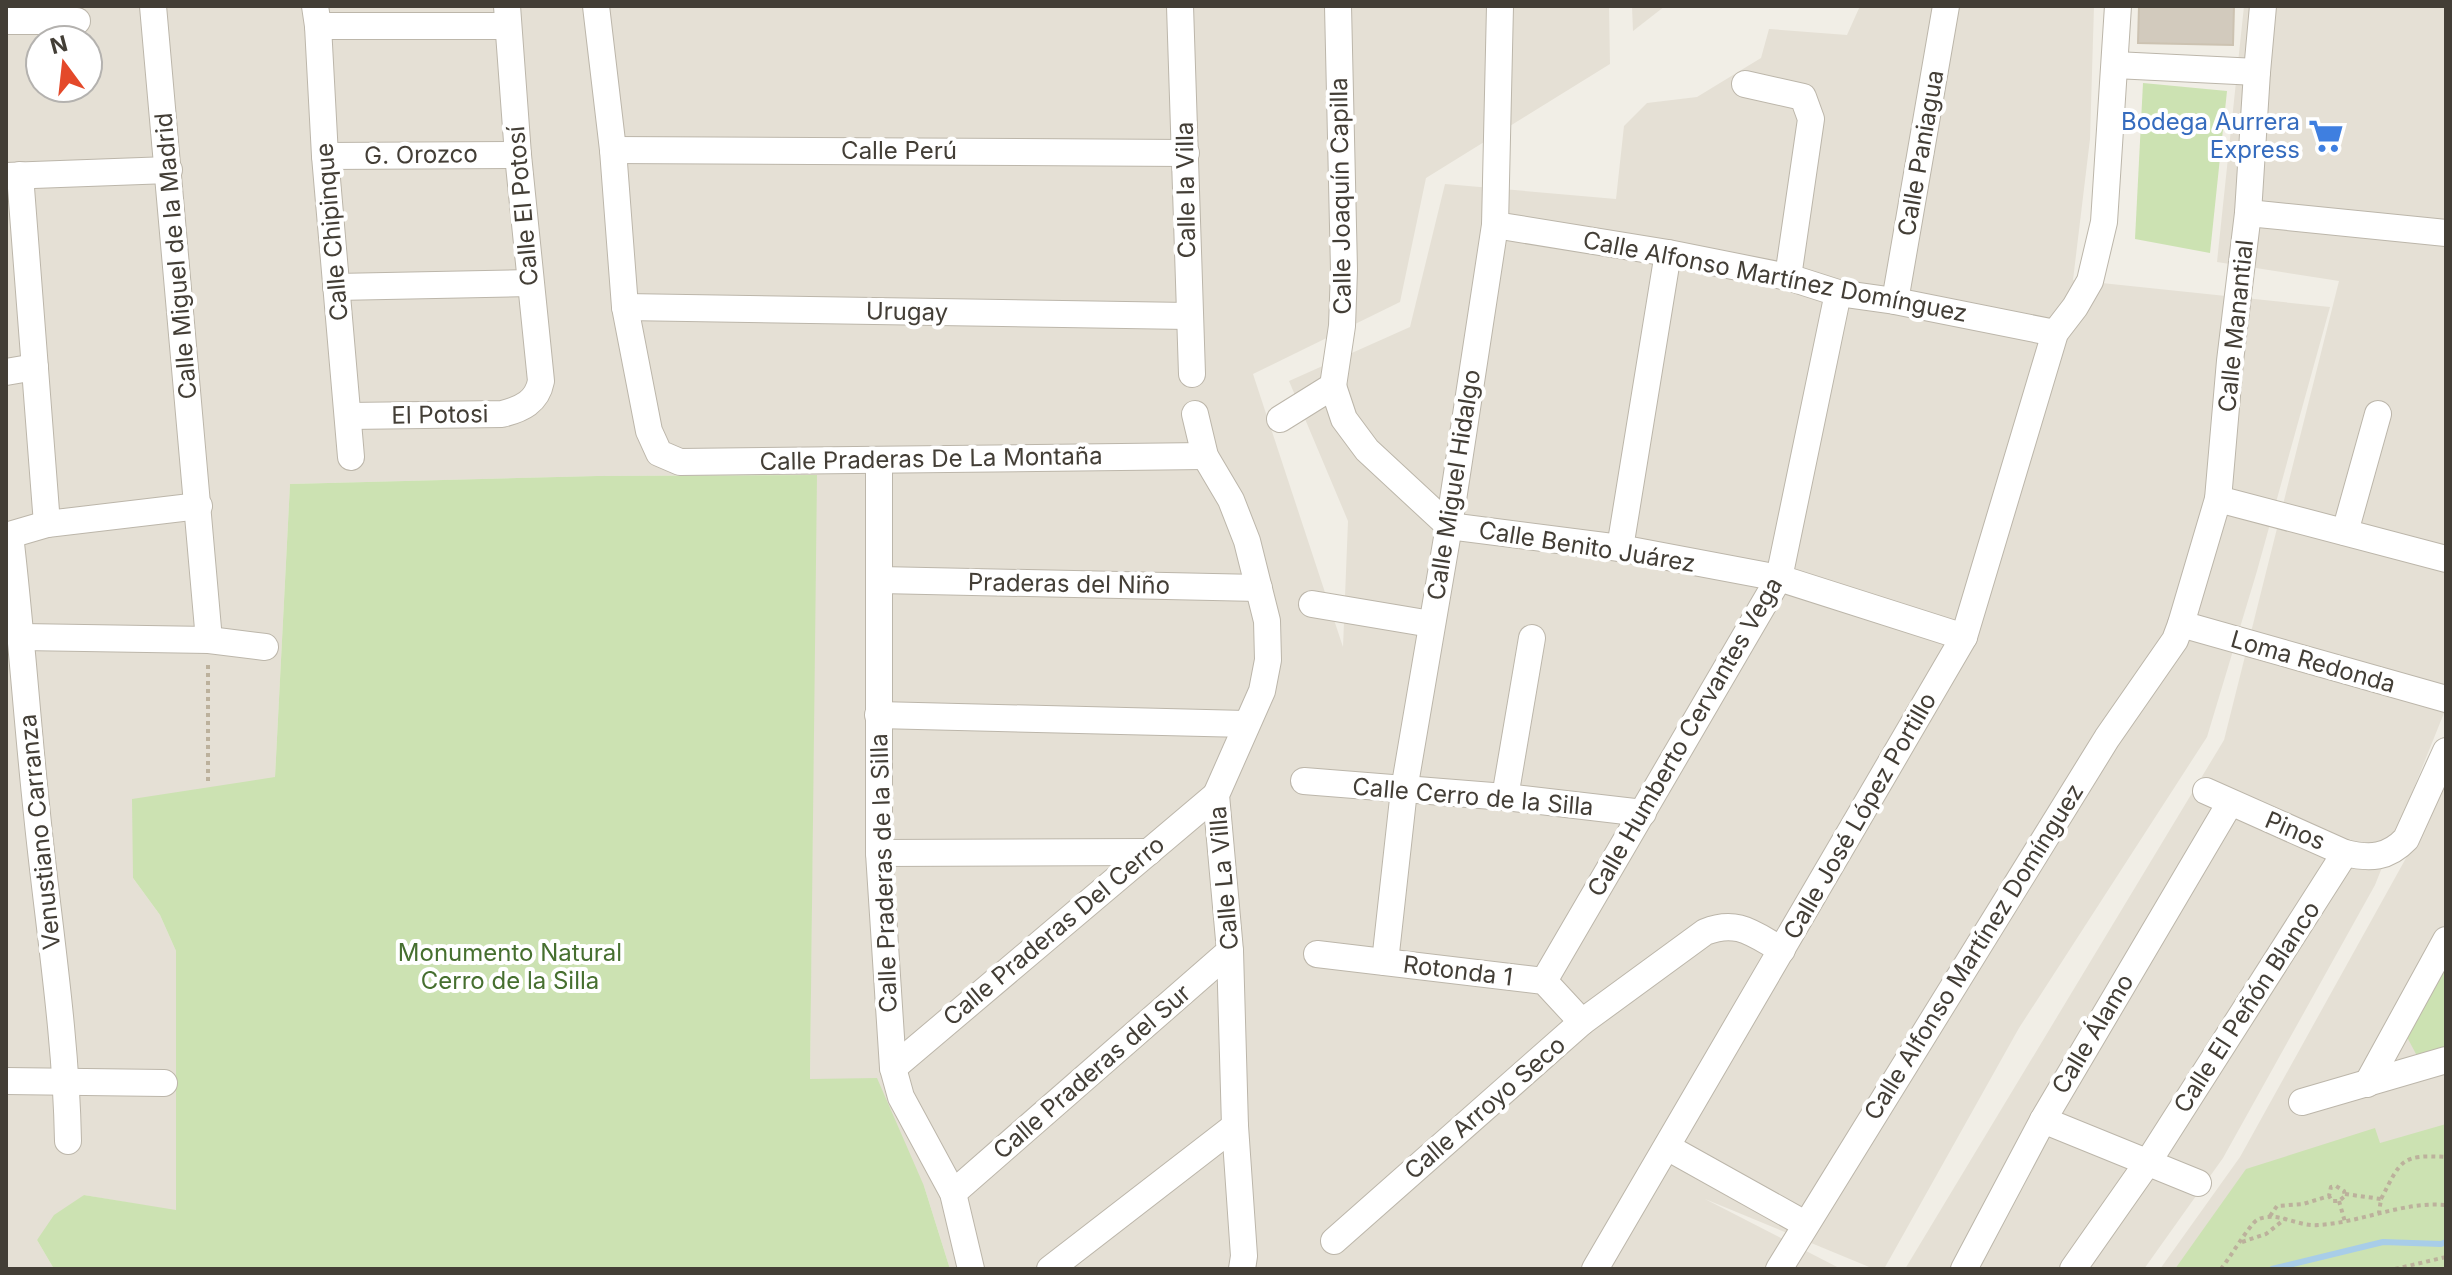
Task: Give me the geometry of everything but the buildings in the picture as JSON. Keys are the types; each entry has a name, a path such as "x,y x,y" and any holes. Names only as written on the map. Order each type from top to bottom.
{"street":[{"name":"Calle Miguel de la Madrid","path":"153,6 209,640"},
{"path":"596,6 613,150 625,307"},
{"name":"Calle la Villa","path":"1180,6 1192,374"},
{"name":"Calle Joaquín Capilla","path":"1333,386 1342,326 1344,270 1338,6"},
{"name":"Calle Miguel Hidalgo","path":"1385,962 1404,790 1449,526 1495,225 1500,6"},
{"name":"Calle Paniagua","path":"1895,301 1946,6"},
{"name":"Calle José López Portillo","path":"1598,1268 1964,637 2055,333 2090,281 2104,222 2118,6"},
{"name":"Calle Manantial","path":"2178,632 2218,499 2230,361 2248,213 2263,6"},
{"path":"6,10 6,21 77,21"},
{"path":"317,16 508,16"},
{"name":"Calle Chipinque","path":"317,16 325,156 351,457"},
{"name":"Calle El Potosí","path":"508,16 518,155 541,381 531,403"},
{"path":"2115,65 2257,72"},
{"path":"1745,84 1803,97 1809,109 1811,119 1788,277"},
{"name":"Calle Perú","path":"613,150 1186,153"},
{"name":"G. Orozco","path":"325,156 518,155"},
{"path":"47,524 35,367 13,176 169,170"},
{"path":"2248,213 2446,233"},
{"name":"Calle Alfonso Martínez Domínguez","path":"1495,225 1668,253 1788,277 1838,293 1895,301 2055,333"},
{"path":"1620,548 1668,253"},
{"path":"336,287 530,283"},
{"name":"Calle Humberto Cervantes Vega","path":"1544,981 1779,578 1838,293"},
{"name":"Urugay","path":"625,307 1188,316"},
{"name":"Calle Praderas De La Montaña","path":"625,307 649,431 659,453 680,462 1205,456"},
{"path":"6,372 35,367"},
{"path":"1280,419 1333,386"},
{"name":"Calle Benito Juárez","path":"1333,386 1344,419 1367,450 1449,526 1620,548 1779,578 1964,637"},
{"name":"El Potosi","path":"348,416 502,414 531,403"},
{"name":"Calle La Villa","path":"1195,414 1205,456 1231,500 1247,541 1267,621 1268,660 1262,691 1216,795 1230,951 1235,1126 1242,1195 1242,1269"},
{"path":"2345,532 2378,414"},
{"name":"Calle Praderas de la Silla","path":"879,460 879,853 893,1068 901,1097 953,1193 971,1269"},
{"path":"2218,499 2446,559"},
{"path":"8,536 47,524 199,506"},
{"name":"Venustiano Carranza","path":"8,536 22,637 36,810 67,1082 68,1141"},
{"name":"Praderas del Niño","path":"880,580 1259,588"},
{"path":"1312,604 1431,624"},
{"name":"Calle Alfonso Martínez Domínguez","path":"1779,1269 2107,738 2178,632"},
{"name":"Loma Redonda","path":"2178,632 2446,699"},
{"path":"22,637 209,640 265,647"},
{"path":"1505,797 1532,638"},
{"path":"878,715 1246,724"},
{"name":"Pinos","path":"2206,791 2345,853 2367,858 2388,853 2406,839 2446,751"},
{"name":"Calle Cerro de la Silla","path":"1304,781 1505,797 1643,813"},
{"name":"Calle Praderas Del Cerro","path":"893,1068 1216,795"},
{"name":"Calle Álamo","path":"1973,1265 2043,1120 2230,803"},
{"path":"879,853 1149,852"},
{"name":"Calle El Peñón Blanco","path":"2073,1269 2148,1162 2345,853"},
{"name":"Calle Arroyo Seco","path":"1334,1241 1582,1022 1705,932 1722,925 1741,927 1782,950"},
{"path":"2367,1084 2446,940"},
{"name":"Calle Praderas del Sur","path":"953,1193 1230,951"},
{"name":"Rotonda 1","path":"1317,954 1544,981 1582,1022"},
{"path":"2302,1102 2446,1060"},
{"path":"6,1081 164,1083"},
{"path":"2043,1120 2198,1183"},
{"path":"1050,1269 1235,1126"},
{"path":"1667,1147 1805,1224"}],"path":[{"path":"208,781 209,640"},
{"path":"2379,1213 2381,1199 2396,1170 2407,1159 2446,1157"},
{"path":"2336,1186 2341,1187 2345,1194 2339,1201 2332,1201 2329,1196 2331,1187 2336,1186"},
{"path":"2345,1194 2381,1199"},
{"path":"2221,1269 2251,1225 2270,1216 2277,1206 2303,1204 2329,1196"},
{"path":"2339,1201 2345,1222"},
{"path":"2270,1216 2307,1225 2345,1222 2379,1213 2446,1205"},
{"path":"2242,1242 2266,1234 2285,1219"},
{"path":"2395,1269 2446,1257"}],"shaded area":[{"path":"6,6 1609,6 1610,64 1426,178 1400,302 1253,374 1343,647 1348,521 1289,381 1410,327 1445,184 1616,199 1624,126 1647,103 1697,97 1761,58 1769,29 1847,35 1860,6 2094,6 2090,139 2073,280 2330,307 2257,571 2207,737 2019,1028 1884,1269 1874,1269 1705,1199 1841,1269 950,1269 924,1186 810,1080 816,475 597,476 290,484 275,777 133,878 160,915 176,951 176,1211 84,1195 37,1240 54,1269 6,1269"},
{"path":"1632,6 1665,6 1633,31"},
{"path":"2244,6 2446,6 2446,708 2375,885 2223,1158 2144,1269 1905,1269 2224,740 2339,281 2217,262"},
{"path":"2446,786 2446,1269 2160,1269 2240,1157"}],"green space":[{"path":"2143,83 2227,91 2210,253 2135,239"},
{"name":"Monumento Natural Cerro de la Silla","path":"817,475 810,1079 877,1078 924,1186 950,1269 54,1269 37,1240 54,1215 84,1195 176,1210 176,951 160,915 133,878 132,799 275,777 290,484 597,476"},
{"path":"2446,968 2446,1049 2431,1054 2416,1054 2407,1037"},
{"path":"2446,1124 2446,1269 2175,1269 2246,1169 2375,1128 2380,1143"}],"waterway":[{"path":"2272,1269 2383,1242 2446,1242"}],"place":[{"name":"Bodega Aurrera Express","path":"2326,136"}]}
